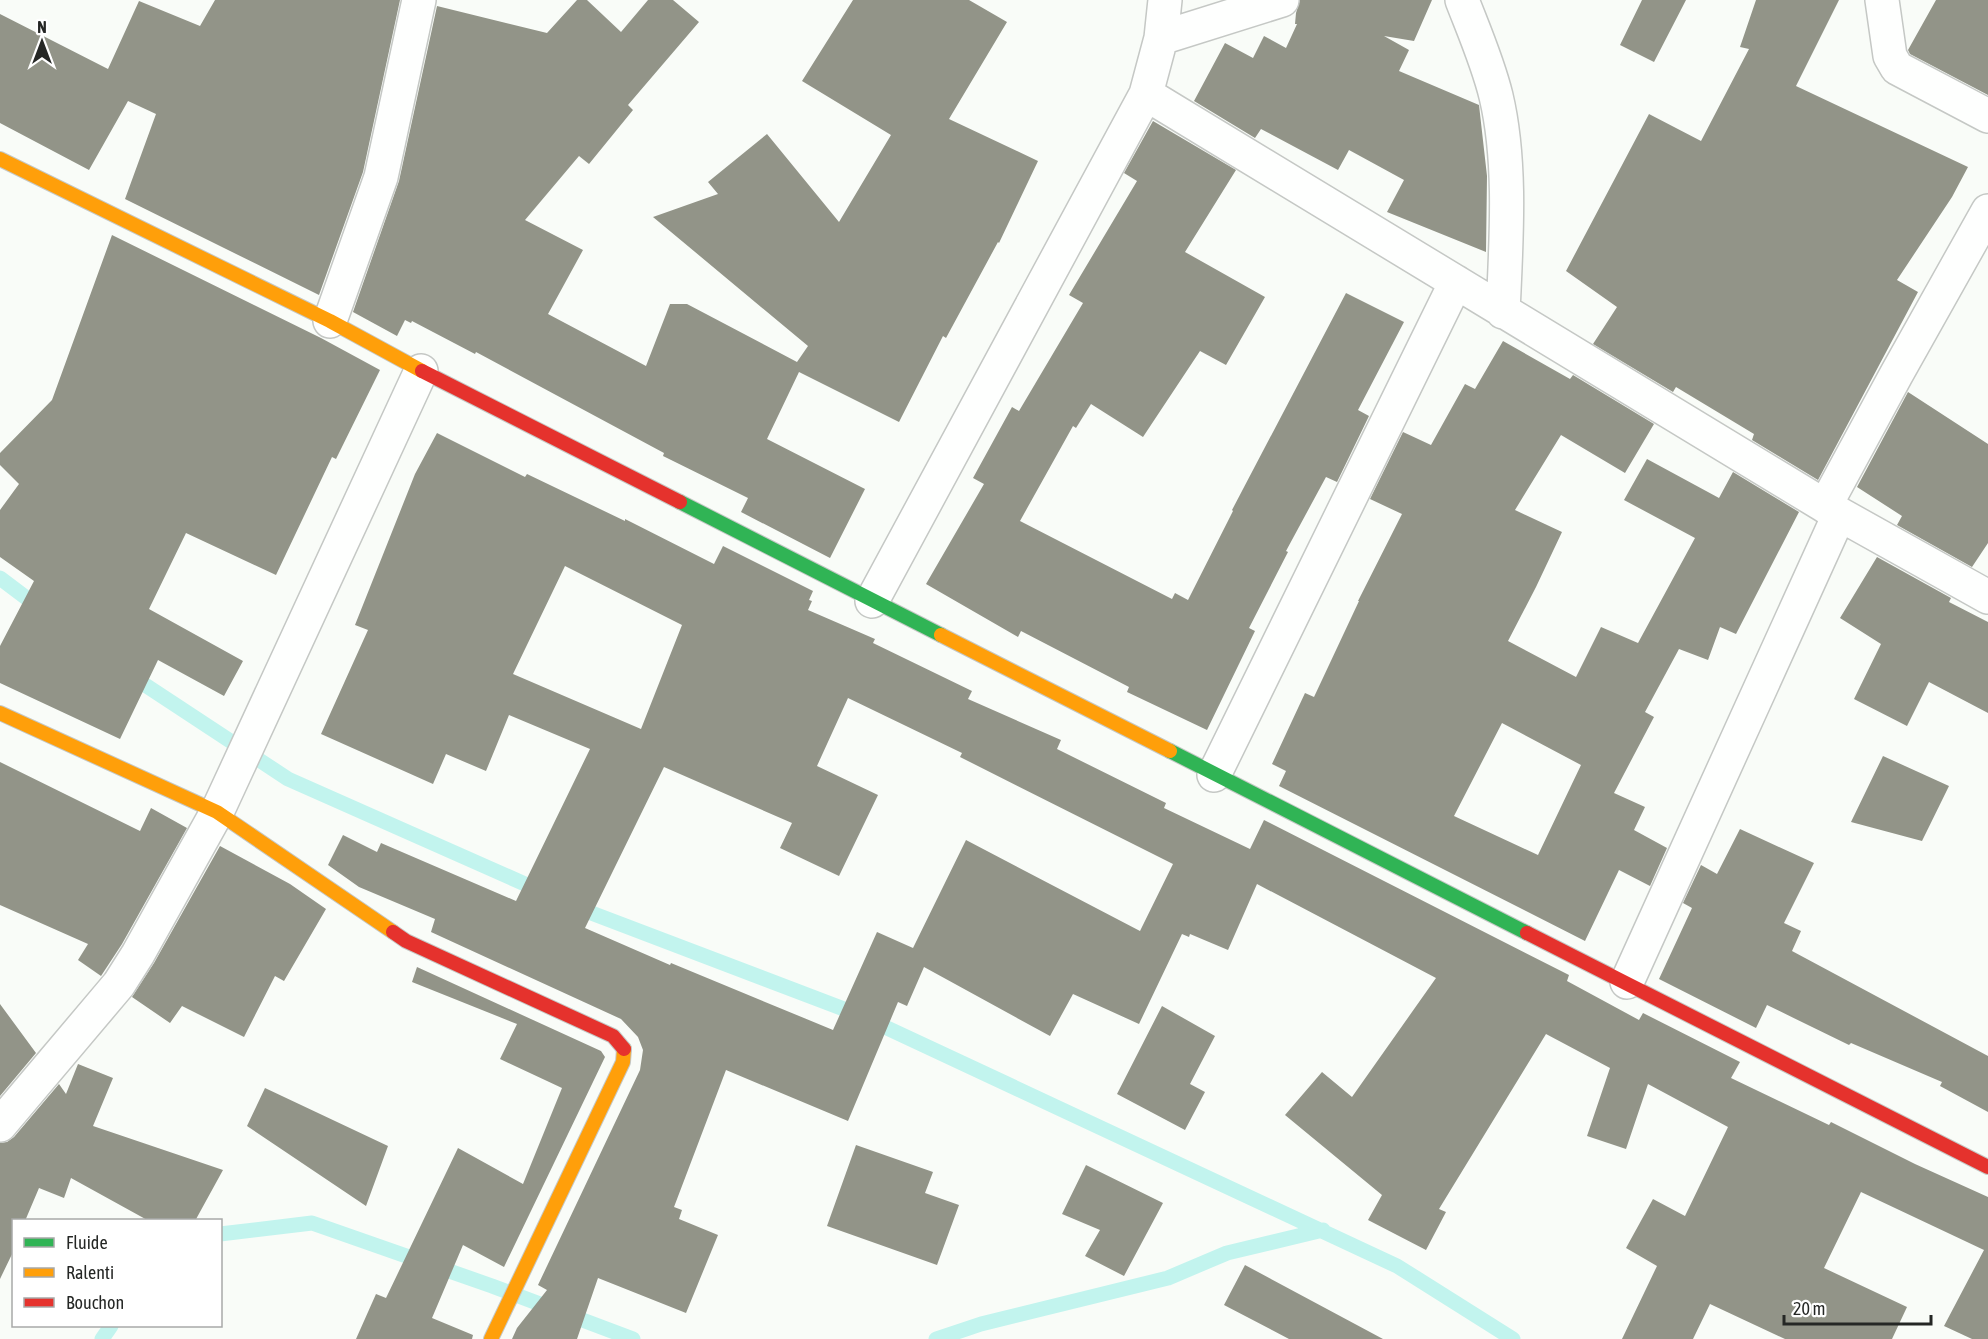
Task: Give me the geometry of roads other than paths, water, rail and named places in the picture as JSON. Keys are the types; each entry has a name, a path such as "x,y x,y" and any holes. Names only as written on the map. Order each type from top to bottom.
{"street":[{"path":"330,321 381,177 419,0"},
{"path":"872,601 1146,94 1161,38 1165,0"},
{"path":"1161,38 1282,0"},
{"path":"1462,0 1496,96 1503,135 1506,230 1503,312"},
{"path":"1882,0 1890,56 1897,68 1988,116"},
{"path":"1146,94 1832,510 1988,597"},
{"path":"0,159 330,321 421,371 1988,1167"},
{"path":"1627,982 1832,510 1901,365 1988,211"},
{"path":"1214,775 1456,282"},
{"path":"0,1125 119,984 138,954 224,797 421,371"},
{"path":"0,713 224,797 406,941 613,1036 624,1048 623,1062 492,1339"}],"waterway":[{"path":"0,578 41,609"},
{"path":"130,675 288,779 543,892"},
{"path":"573,906 857,1014 1397,1266 1513,1339"},
{"path":"222,1234 312,1223 492,1286 633,1339"},
{"path":"936,1339 981,1324 1168,1278 1227,1253 1323,1230"},
{"path":"102,1339 110,1327"}]}
